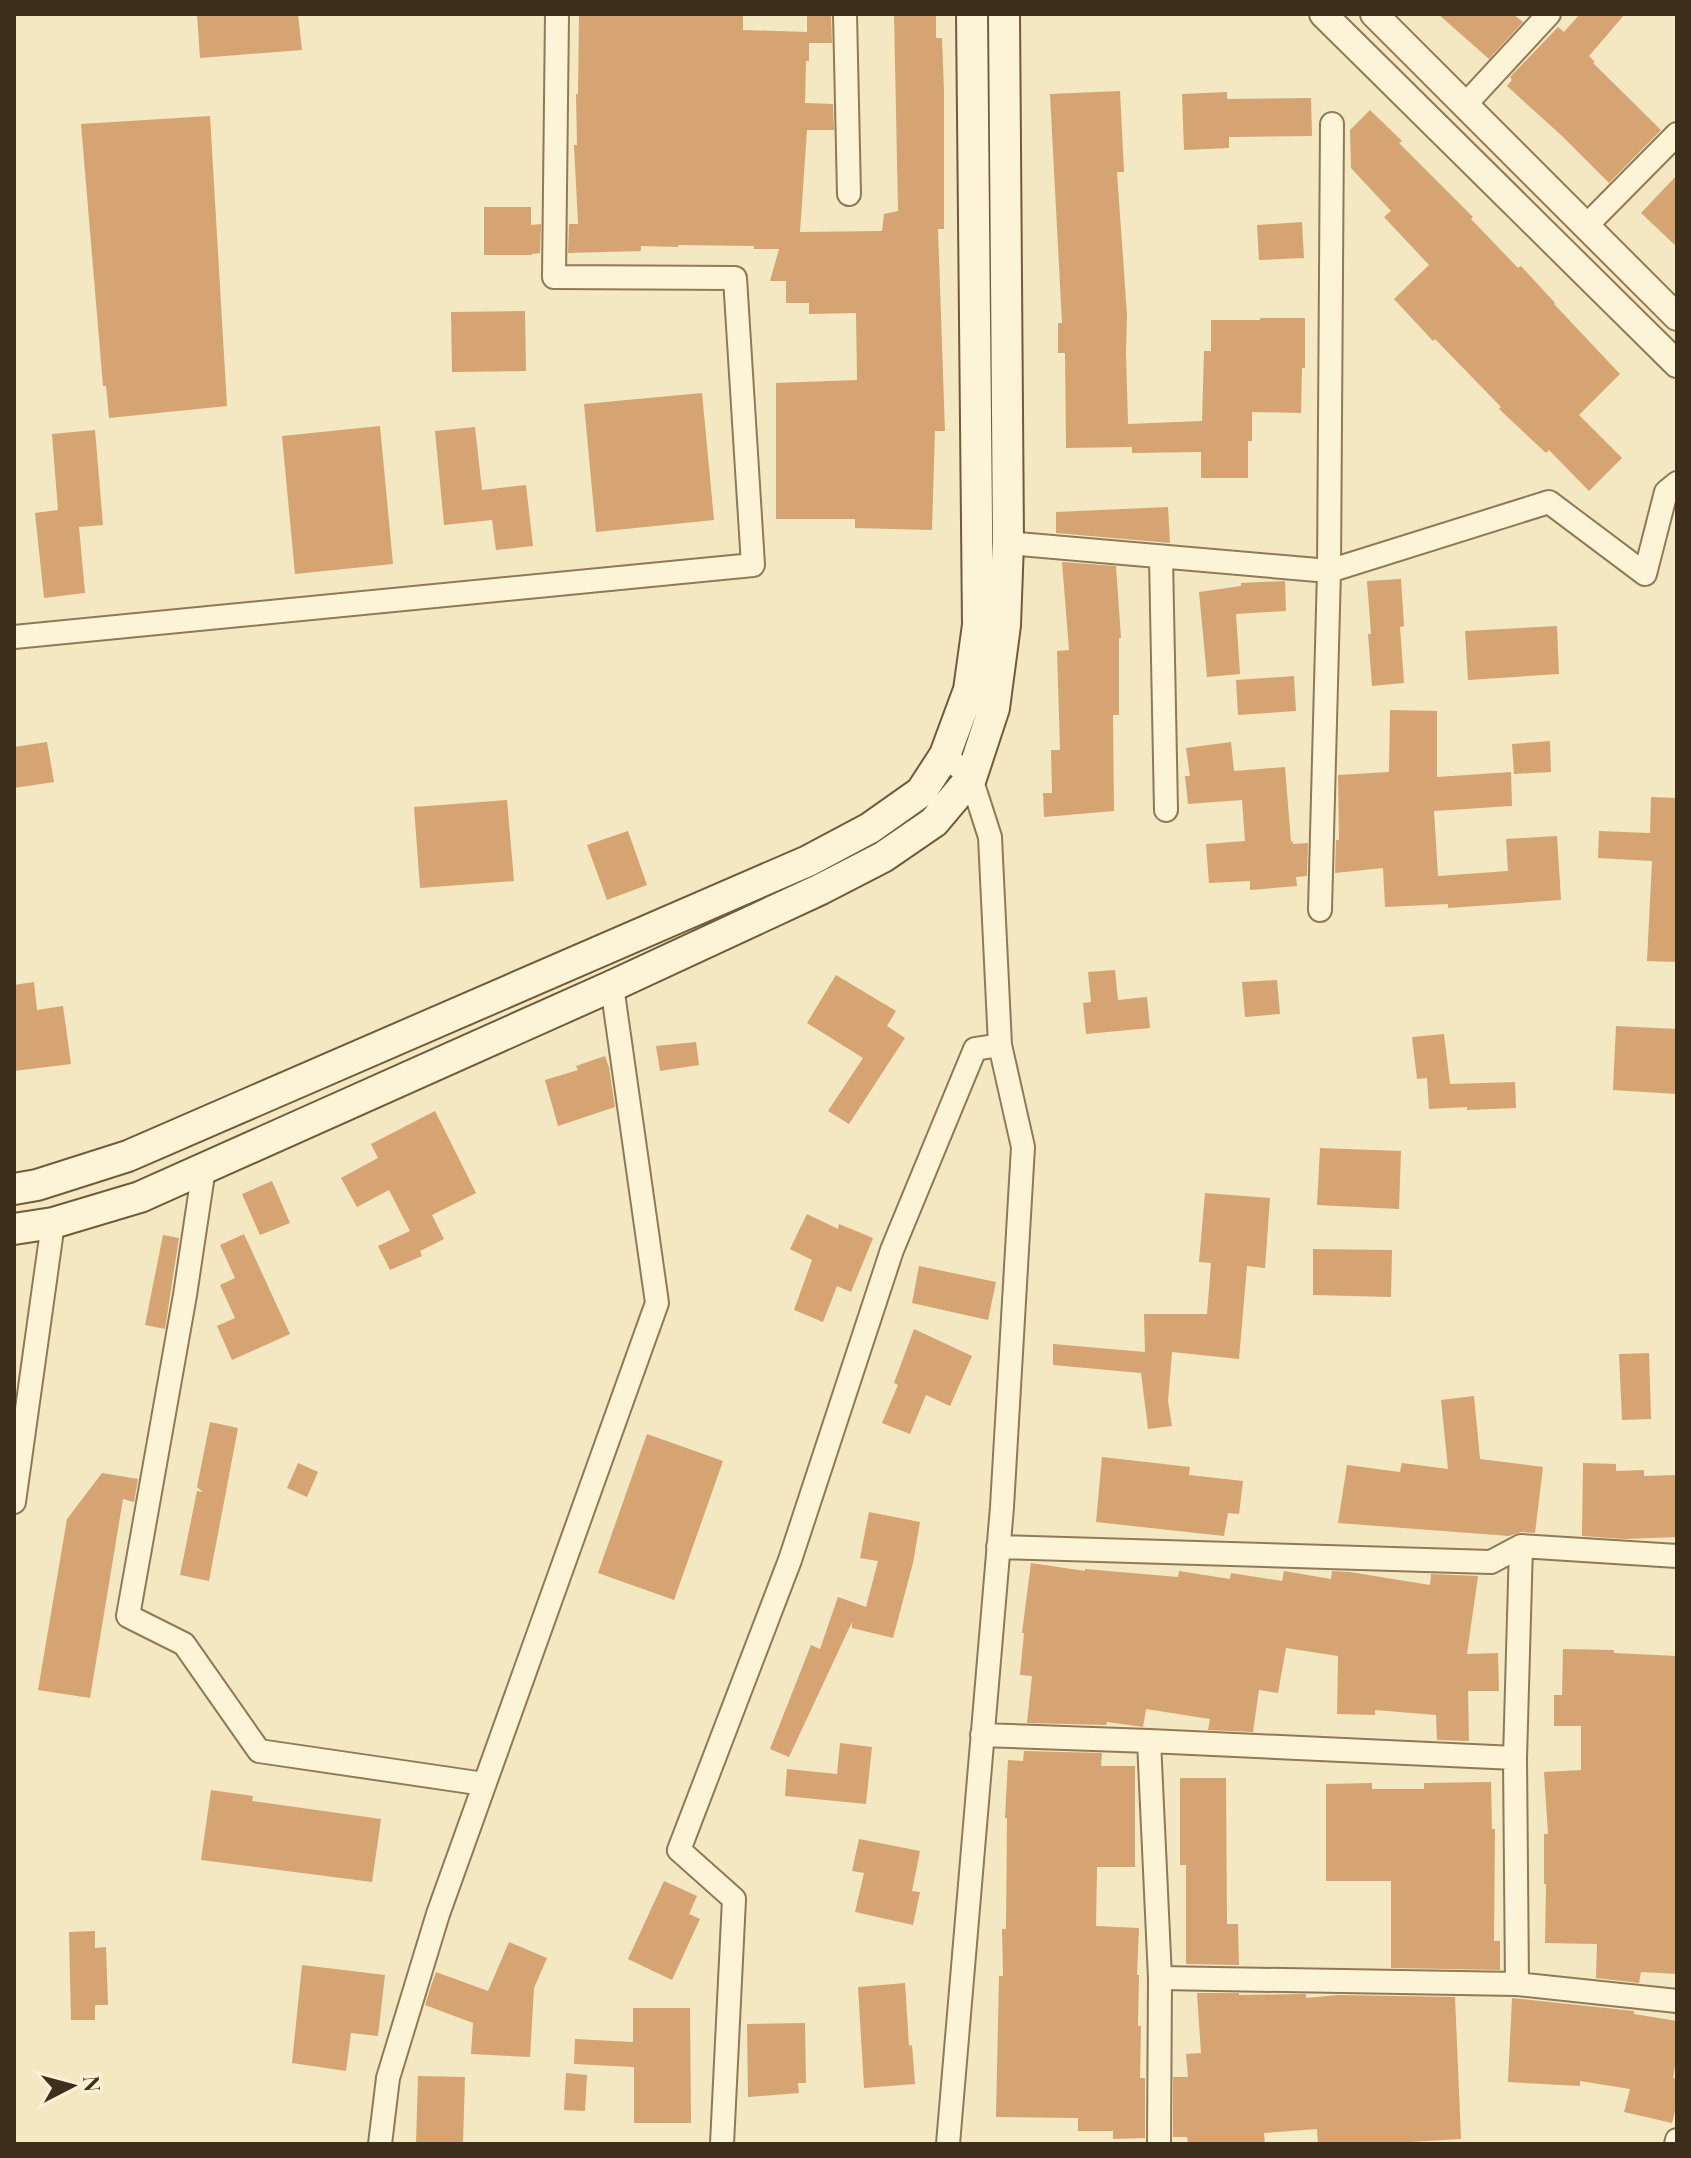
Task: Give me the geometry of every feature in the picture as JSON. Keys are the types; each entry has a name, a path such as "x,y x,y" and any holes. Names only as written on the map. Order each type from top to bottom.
{"main road":[{"path":"14,1189 37,1185 128,1156 808,861 870,828 921,792 945,755 969,690 978,625 972,14"},
{"path":"14,1229 53,1223 140,1197 821,889 883,857 934,822 971,778 994,708 1005,625 1008,543 1004,14"}],"street":[{"path":"14,637 753,565 735,278 554,277 557,14"},
{"path":"845,14 849,194"},
{"path":"1323,14 1677,364"},
{"path":"1374,14 1677,317"},
{"path":"1464,106 1549,14"},
{"path":"1320,910 1329,571 1332,124"},
{"path":"1586,226 1677,134"},
{"path":"1008,543 1329,571 1549,502 1645,574 1666,492 1677,483"},
{"path":"1161,558 1166,810"},
{"path":"945,755 971,778 990,837 1000,1045 1023,1147 1002,1507 952,2143"},
{"path":"380,2144 388,2078 438,1914 657,1303 612,986"},
{"path":"722,2144 734,1899 679,1850 790,1560 892,1250 975,1049 1000,1045"},
{"path":"204,1168 185,1295 128,1616 184,1644 259,1751 484,1784"},
{"path":"14,1502 53,1223"},
{"path":"998,1547 1491,1562 1521,1546 1677,1556"},
{"path":"1517,1984 1515,1758 1521,1546"},
{"path":"982,1735 1515,1758"},
{"path":"1149,1741 1160,1978 1159,2144"},
{"path":"1160,1978 1517,1984 1677,2001"}],"building":[{"path":"197,14 298,14 302,50 200,58"},
{"path":"579,14 743,14 743,30 807,32 807,14 831,14 832,43 809,43 805,103 833,104 834,130 807,130 800,232 882,231 884,214 898,211 894,14 936,14 936,38 942,38 944,91 944,229 938,229 945,431 935,431 932,530 855,528 855,519 776,519 776,383 857,380 856,313 809,314 809,303 786,303 786,281 770,281 779,249 678,245 641,246 641,251 568,253 569,224 578,224 574,145 577,145"},
{"path":"1438,14 1513,14 1523,22 1489,59"},
{"path":"1580,14 1625,14 1589,56 1661,130 1609,183 1507,86 1512,80 1510,77 1558,27 1564,32"},
{"path":"1120,91 1124,172 1117,172 1127,315 1128,424 1202,421 1204,351 1211,351 1211,320 1305,318 1301,413 1252,412 1248,478 1201,478 1201,452 1132,453 1132,447 1066,448 1065,353 1058,353 1058,323 1062,323 1050,94"},
{"path":"1227,92 1227,99 1311,98 1312,136 1229,137 1229,148 1184,150 1182,94"},
{"path":"1370,110 1620,374 1579,415 1622,458 1589,491 1549,450 1546,453 1499,409 1501,407 1394,299 1429,265 1384,217 1391,211 1351,168 1350,130"},
{"path":"210,116 227,406 109,418 106,386 103,386 81,124"},
{"path":"1677,175 1677,247 1641,213"},
{"path":"484,207 531,207 531,225 541,224 540,253 484,255"},
{"path":"1302,222 1304,258 1259,260 1257,225"},
{"path":"525,311 526,371 452,372 451,312"},
{"path":"702,393 714,520 596,532 584,404"},
{"path":"380,426 393,564 295,574 282,436"},
{"path":"475,427 482,490 526,485 533,546 496,550 492,520 444,525 435,431"},
{"path":"95,430 103,525 79,527 85,593 44,598 35,513 58,510 52,434"},
{"path":"1168,507 1170,543 1056,533 1056,512"},
{"path":"1062,562 1116,566 1121,638 1119,715 1113,715 1114,811 1044,817 1043,793 1052,793 1051,750 1060,750 1057,651 1069,650"},
{"path":"1401,579 1404,683 1372,686 1367,581"},
{"path":"1285,581 1286,611 1236,614 1240,674 1207,677 1199,592 1241,586 1241,583"},
{"path":"1557,626 1559,674 1468,680 1465,631"},
{"path":"1294,676 1296,711 1238,715 1236,680"},
{"path":"1390,710 1437,711 1437,777 1511,772 1512,806 1434,811 1438,876 1508,871 1506,839 1557,836 1561,900 1448,908 1448,904 1385,907 1383,868 1335,873 1336,840 1339,840 1338,775 1389,772"},
{"path":"1550,741 1551,772 1514,774 1512,744"},
{"path":"47,742 54,782 14,788 14,747"},
{"path":"1231,742 1234,771 1285,767 1291,842 1308,843 1307,876 1296,877 1297,886 1250,890 1250,881 1209,883 1206,844 1245,841 1242,800 1188,804 1185,776 1190,776 1186,748"},
{"path":"1651,797 1677,798 1677,962 1647,961 1652,861 1598,858 1599,831 1650,833"},
{"path":"507,800 514,881 420,888 414,807"},
{"path":"628,831 647,885 607,900 587,845"},
{"path":"1115,970 1118,1000 1147,997 1150,1028 1086,1034 1083,1003 1091,1002 1088,972"},
{"path":"836,975 896,1011 887,1026 905,1038 849,1124 828,1111 863,1058 807,1023"},
{"path":"1277,980 1280,1014 1245,1017 1242,982"},
{"path":"34,982 37,1010 63,1006 71,1064 14,1071 14,985"},
{"path":"1616,1026 1677,1029 1677,1094 1613,1090"},
{"path":"1444,1034 1450,1084 1515,1082 1516,1108 1429,1109 1427,1078 1417,1079 1412,1037"},
{"path":"696,1042 699,1065 660,1071 656,1046"},
{"path":"605,1056 615,1107 558,1126 545,1080 578,1070 576,1066"},
{"path":"435,1111 476,1193 432,1215 444,1239 420,1251 422,1256 390,1270 378,1246 410,1231 389,1190 357,1207 341,1178 378,1158 371,1144"},
{"path":"1320,1148 1401,1151 1399,1209 1317,1205"},
{"path":"272,1181 290,1223 260,1235 242,1194"},
{"path":"1205,1193 1270,1198 1265,1268 1247,1266 1239,1359 1172,1352 1168,1401 1172,1426 1148,1429 1141,1373 1053,1365 1053,1344 1145,1352 1144,1314 1207,1314 1211,1263 1199,1262"},
{"path":"807,1214 838,1229 839,1224 873,1238 851,1292 837,1286 823,1322 794,1310 812,1260 790,1249"},
{"path":"244,1234 290,1334 232,1360 217,1326 235,1318 220,1285 235,1278 220,1245"},
{"path":"163,1235 179,1238 165,1329 145,1325"},
{"path":"1313,1249 1392,1250 1391,1297 1313,1295"},
{"path":"919,1266 996,1282 988,1320 912,1303"},
{"path":"914,1329 972,1356 950,1406 926,1395 910,1434 882,1423 898,1385 894,1383"},
{"path":"1649,1353 1651,1419 1622,1420 1619,1354"},
{"path":"1474,1396 1480,1459 1543,1467 1535,1533 1521,1532 1509,1536 1338,1523 1347,1465 1400,1472 1402,1463 1448,1469 1441,1400"},
{"path":"210,1422 238,1428 209,1581 180,1575 197,1491 203,1492 197,1487"},
{"path":"647,1434 723,1461 674,1600 598,1573"},
{"path":"1102,1457 1190,1467 1189,1475 1243,1481 1239,1514 1228,1513 1224,1536 1096,1522"},
{"path":"298,1463 318,1472 307,1497 287,1488"},
{"path":"1583,1463 1616,1464 1616,1471 1644,1470 1644,1476 1677,1475 1677,1537 1625,1539 1582,1536"},
{"path":"102,1473 138,1479 134,1502 123,1499 90,1698 38,1690 67,1519"},
{"path":"869,1512 920,1522 913,1563 893,1638 852,1628 852,1622 789,1757 770,1749 811,1645 820,1649 838,1597 866,1607 878,1561 860,1558"},
{"path":"1031,1563 1085,1571 1178,1577 1179,1571 1230,1579 1231,1573 1282,1581 1284,1571 1331,1579 1332,1571 1350,1572 1430,1585 1431,1574 1478,1576 1467,1654 1498,1653 1499,1691 1468,1691 1469,1741 1437,1740 1436,1715 1375,1710 1375,1715 1337,1714 1338,1656 1286,1648 1278,1693 1259,1690 1253,1732 1208,1730 1210,1719 1146,1709 1143,1727 1107,1722 1106,1725 1027,1723 1032,1676 1020,1675"},
{"path":"1563,1649 1677,1656 1677,1974 1641,1972 1639,1983 1596,1978 1597,1944 1545,1943 1544,1834 1548,1834 1544,1772 1581,1770 1581,1726 1554,1726 1554,1695 1562,1695"},
{"path":"840,1743 872,1747 866,1804 785,1796 787,1769 837,1774"},
{"path":"1024,1751 1102,1753 1101,1766 1135,1766 1135,1867 1097,1867 1096,1926 1139,1928 1138,2026 1141,2026 1140,2078 1145,2078 1145,2138 1113,2139 1113,2131 1078,2131 1078,2118 996,2117 999,1976 1003,1976 1002,1929 1006,1929 1008,1760 1023,1761"},
{"path":"1180,1778 1226,1778 1227,1924 1238,1924 1239,1965 1186,1964 1186,1865 1180,1865"},
{"path":"1491,1782 1492,1829 1495,1829 1494,1941 1500,1941 1500,1970 1391,1968 1391,1881 1326,1881 1326,1784 1372,1783 1372,1789 1424,1789 1424,1783"},
{"path":"211,1790 253,1796 252,1801 381,1819 372,1882 201,1860"},
{"path":"859,1839 920,1851 912,1891 920,1892 913,1925 855,1912 864,1873 852,1871"},
{"path":"664,1881 697,1896 689,1914 700,1919 672,1980 628,1959"},
{"path":"95,1931 95,1948 106,1947 108,2005 95,2005 95,2020 71,2020 69,1932"},
{"path":"509,1942 547,1958 534,1988 530,2057 471,2054 473,2023 425,2005 431,1986 436,1972 488,1991"},
{"path":"302,1965 385,1975 378,2036 351,2033 346,2071 292,2063"},
{"path":"905,1983 915,2084 864,2088 858,1987"},
{"path":"1197,1993 1306,1994 1306,1998 1338,1995 1455,1997 1461,2139 1410,2144 1318,2144 1317,2129 1264,2133 1265,2144 1188,2144 1187,2137 1173,2137 1173,2077 1188,2077 1186,2054 1201,2053"},
{"path":"1512,1998 1634,2011 1634,2014 1677,2021 1673,2078 1677,2079 1677,2103 1672,2123 1624,2112 1630,2089 1580,2081 1580,2086 1508,2082"},
{"path":"633,2008 690,2008 691,2123 634,2123 634,2067 574,2064 575,2039 633,2042"},
{"path":"805,2023 806,2083 798,2083 799,2093 748,2097 747,2024"},
{"path":"566,2073 587,2075 585,2111 564,2110"},
{"path":"418,2076 465,2077 463,2144 416,2144"}]}
